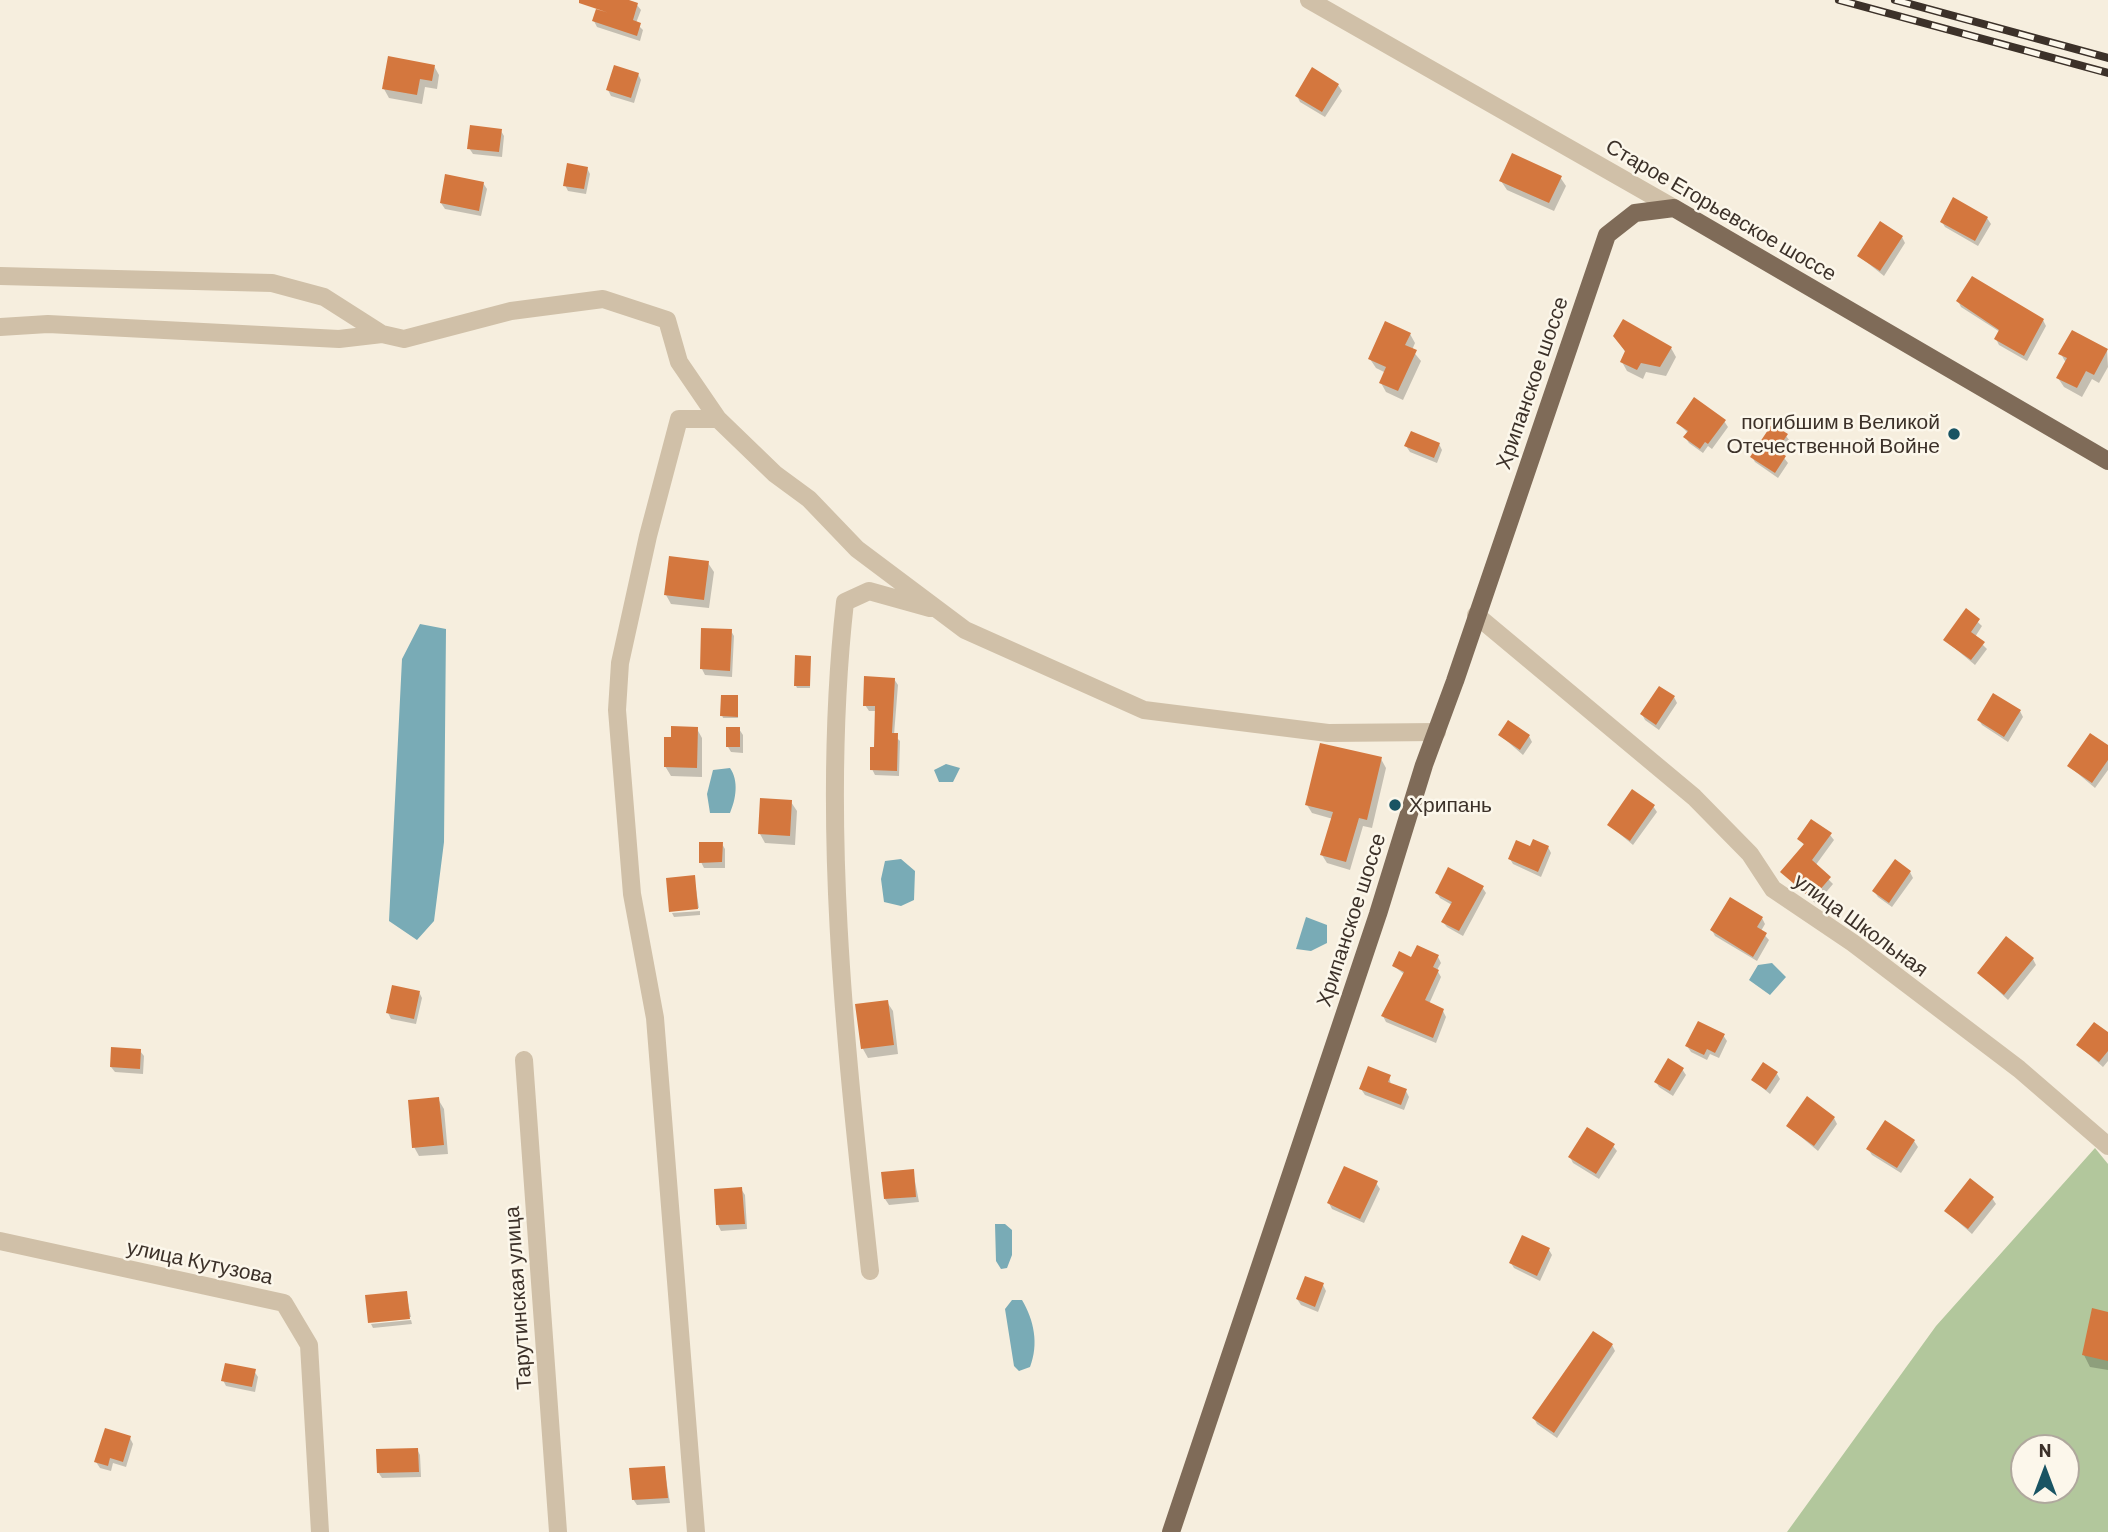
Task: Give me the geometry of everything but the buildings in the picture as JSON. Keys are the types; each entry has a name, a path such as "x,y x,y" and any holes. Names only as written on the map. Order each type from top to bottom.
{"main road":[{"name":"Старое Егорьевское шоссе","path":"1674,208 2108,461"},
{"name":"Хрипанское шоссе","path":"1171,1532 1378,914 1424,765 1607,235 1635,213 1674,208"}],"street":[{"name":"Старое Егорьевское шоссе","path":"1309,0 1674,208"},
{"path":"0,276 272,283 324,296 382,334"},
{"path":"0,327 48,324 339,339 382,334 404,339 511,311 603,299 667,320 678,362 718,419 775,474 809,499 857,549 965,630 1144,710 1328,733 1437,732"},
{"path":"696,1532 655,1018 632,894 617,710 620,663 648,536 678,419 718,419"},
{"path":"870,1271 840,934 836,798 839,660 845,602 869,591 940,611"},
{"name":"улица Школьная","path":"1476,615 1694,797 1750,854 1773,889 1853,943 2019,1069 2108,1146"},
{"name":"Тарутинская улица","path":"524,1060 558,1532"},
{"name":"улица Кутузова","path":"0,1241 284,1303 309,1345 320,1532"}],"green space":[{"path":"2095,1148 2108,1164 2108,1532 1787,1532 1936,1326"}],"water":[{"path":"420,624 446,629 444,842 434,921 417,940 389,921 402,659"},
{"path":"946,764 960,768 953,782 939,782 934,770"},
{"path":"730,768 736,790 730,813 710,813 707,794 713,770"},
{"path":"901,859 915,871 914,900 901,906 884,902 881,879 885,861"},
{"path":"1306,917 1327,925 1327,943 1311,951 1296,949"},
{"path":"1772,963 1786,977 1770,995 1749,980 1758,965"},
{"path":"995,1224 1005,1224 1012,1230 1012,1255 1007,1268 1001,1269 996,1261"},
{"path":"1012,1300 1022,1300 1030,1316 1035,1341 1030,1367 1019,1371 1014,1366 1005,1309"}],"railway":[{"path":"1839,0 2108,73"},
{"path":"1895,0 2108,58"}],"place":[{"name":"погибшим в Великой Отечественной Войне","path":"1954,434"},
{"name":"Хрипань","path":"1395,805"}]}
